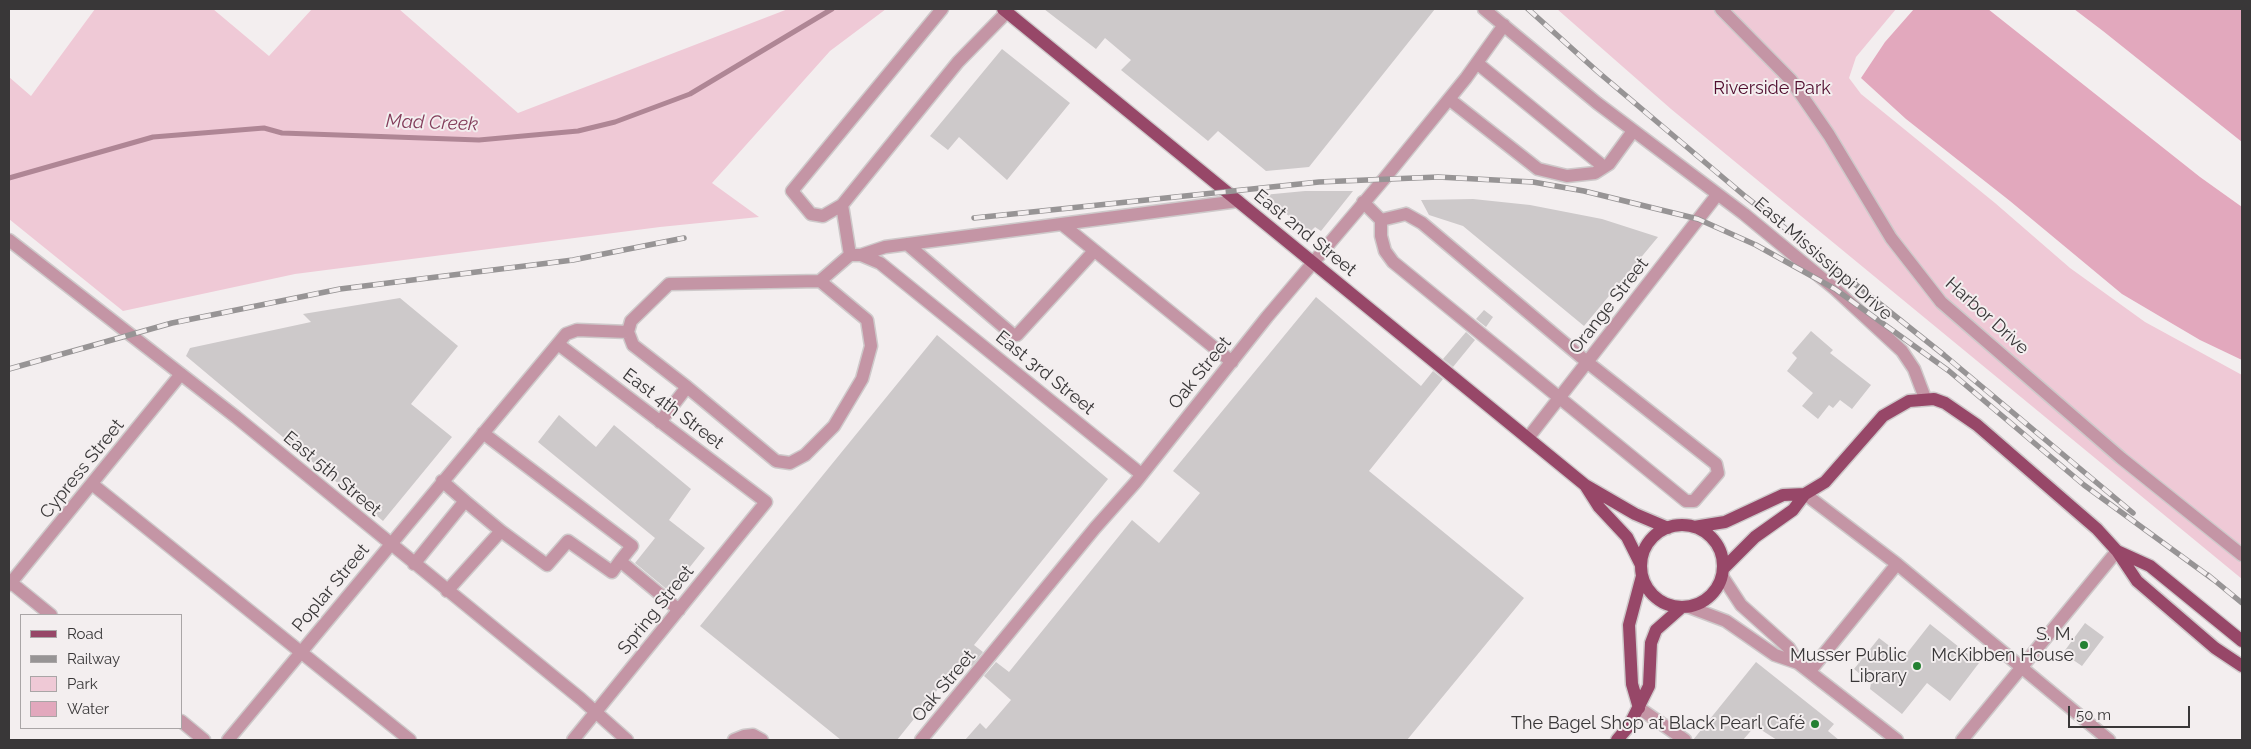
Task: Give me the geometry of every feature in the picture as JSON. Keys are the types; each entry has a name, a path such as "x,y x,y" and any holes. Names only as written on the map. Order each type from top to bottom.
{"main road":[{"name":"East 2nd Street","path":"1005,11 1585,485 1636,514 1668,528"},
{"path":"1694,527 1725,522 1783,496 1804,494 1825,482 1884,416 1899,405 1925,398 1945,403 1977,424 2097,529 2117,551 2137,581 2195,632 2242,666"},
{"name":"East 2nd Street","path":"1585,485 1599,507 1627,537 1642,570"},
{"path":"1642,570 1646,586 1657,598 1672,606 1686,607 1700,603 1718,587 1723,572 1755,537 1793,510 1804,494"},
{"path":"1638,708 1632,684 1628,625 1649,543 1668,528 1681,525 1694,527 1705,532 1714,540 1720,551 1723,572"},
{"path":"2117,551 2150,566 2242,641"},
{"path":"1616,740 1628,726 1649,686 1651,644 1656,630 1686,607"}],"street":[{"path":"942,9 792,191 811,214 823,216 842,205 958,62 1005,11"},
{"name":"East Mississippi Drive","path":"1484,9 1633,131 1835,288 1902,351 1914,369 1925,398"},
{"name":"Harbor Drive","path":"1729,12 1791,80 1829,135 1891,238 1941,302 2121,458 2242,555"},
{"name":"Oak Street","path":"921,740 1449,99 1504,26"},
{"path":"1477,63 1604,167"},
{"path":"1449,99 1538,169 1566,176 1589,174 1609,164 1633,131"},
{"name":"Orange Street","path":"1528,438 1717,195"},
{"path":"820,281 867,320 871,346 862,379 834,426 805,454 790,463 776,461 633,345 628,332 631,321 669,284 820,281 856,255 885,247 1238,201"},
{"path":"1363,202 1381,220 1381,236 1386,251 1393,262 1686,501 1694,501 1718,473 1716,464 1588,362 1422,223 1406,214 1381,220"},
{"path":"842,205 856,255"},
{"path":"1063,225 1232,362"},
{"name":"East 5th Street","path":"9,240 181,374 581,699 595,714 627,740"},
{"path":"907,244 1012,334 1017,336 1094,251"},
{"name":"East 3rd Street","path":"856,255 880,263 1141,474"},
{"name":"Poplar Street","path":"228,740 566,334 577,330 628,332"},
{"name":"East 4th Street","path":"558,344 766,502"},
{"name":"Cypress Street","path":"9,583 181,374"},
{"path":"660,422 687,387"},
{"path":"442,481 501,531 547,564 568,540 612,572 632,546 483,433"},
{"path":"92,484 410,740"},
{"path":"1804,494 1897,564 2109,740"},
{"path":"414,564 465,500"},
{"name":"Spring Street","path":"573,740 766,502"},
{"path":"447,591 501,531"},
{"path":"1962,740 2117,551"},
{"path":"620,561 679,610"},
{"path":"1810,671 1897,564"},
{"path":"1723,572 1740,605 1789,648 1798,662"},
{"path":"9,583 50,614"},
{"path":"1686,607 1726,621 1775,654 1798,662 1897,740"},
{"path":"1638,708 1686,740"},
{"path":"182,723 204,740"},
{"path":"734,740 753,735 762,740"}],"green space":[{"path":"95,9 213,9 269,56 312,9 399,9 518,113 788,9 886,9 830,51 712,183 759,217 660,227 295,274 123,311 9,219 9,77 31,96"},
{"name":"Riverside Park","path":"1557,9 1899,9 2242,373 2242,579 1671,109"}],"water":[{"path":"1899,9 2242,9 2242,373 2146,320 1851,77"}],"pier":[{"path":"1896,9 1914,9 1885,42 1861,78 1906,119 2010,201 2122,294 2200,340 2242,360 2242,375 2145,322 2070,268 1995,203 1861,94 1849,78 1856,57"},
{"path":"1988,9 2074,9 2103,31 2242,142 2242,207 2200,177"}],"building":[{"path":"1044,9 1435,9 1309,167 1266,171 1218,131 1208,141 1121,70 1131,60 1105,38 1096,49"},
{"path":"1002,49 1070,103 1007,180 959,137 948,150 930,136"},
{"path":"1305,191 1353,191 1321,231 1315,227 1310,233 1263,195"},
{"path":"1473,199 1530,205 1602,219 1658,237 1584,326 1463,226 1429,215 1421,200"},
{"path":"1316,297 1421,386 1433,371 1443,379 1369,471 1524,598 1407,740 965,740 980,723 986,729 1011,700 984,676 996,662 1009,672 1132,520 1159,543 1200,493 1173,471"},
{"path":"400,298 458,346 411,404 452,437 383,521 186,356 190,348 311,322 303,314"},
{"path":"1484,310 1493,317 1486,327 1476,319"},
{"path":"1811,331 1833,350 1830,353 1871,385 1852,409 1840,400 1833,408 1829,405 1818,419 1802,406 1813,393 1787,371 1797,358 1792,353"},
{"path":"1466,332 1475,340 1453,367 1443,359"},
{"path":"937,335 1108,479 974,645 983,652 972,666 963,658 897,740 841,740 700,626"},
{"path":"559,415 596,447 614,425 691,489 669,520 705,548 670,592 635,563 655,538 538,442"},
{"name":"S. M. McKibben House","path":"2085,623 2104,637 2082,666 2063,653"},
{"name":"Musser Public Library","path":"1930,624 1979,663 1950,701 1927,683 1902,714 1870,689 1871,683 1854,669 1879,638 1904,657"},
{"path":"1756,662 1834,724 1828,731 1839,740 1777,740 1755,726 1743,740 1693,740"}],"waterway":[{"name":"Mad Creek","path":"9,178 153,137 264,128 282,133 479,140 578,131 615,122 690,94 832,9"}],"railway":[{"path":"1528,9 1598,72 1746,197 1944,355 2133,513"},
{"path":"974,218 1319,182 1438,177 1533,182 1584,191 1698,219 1756,245 1835,289 1949,371 2084,485 2214,580"},
{"path":"9,369 172,323 340,289 573,260 684,238"},
{"path":"2208,575 2242,603"}],"place":[{"name":"S. M. McKibben House","path":"2084,645"},
{"name":"Musser Public Library","path":"1917,666"},
{"name":"The Bagel Shop at Black Pearl Café","path":"1815,724"}]}
